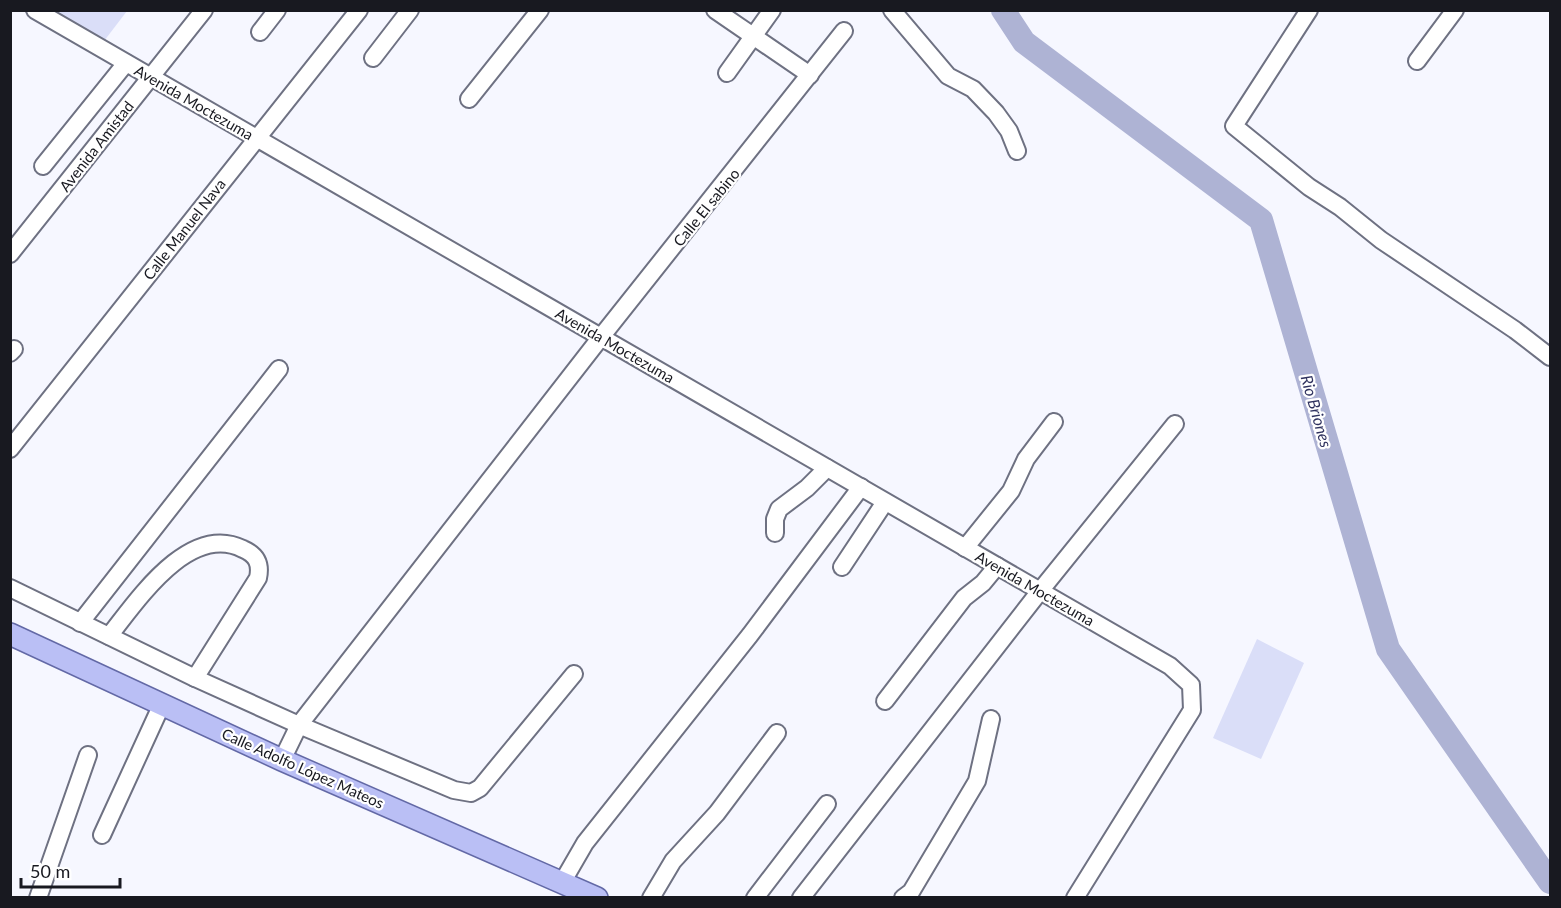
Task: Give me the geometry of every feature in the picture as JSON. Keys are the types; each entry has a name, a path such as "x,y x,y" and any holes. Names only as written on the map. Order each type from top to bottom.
{"main road":[{"name":"Calle Adolfo López Mateos","path":"10,634 282,760 597,897"}],"street":[{"name":"Avenida Moctezuma","path":"35,10 1170,666 1191,685 1192,710 1075,897"},
{"name":"Avenida Amistad","path":"10,254 204,10"},
{"path":"260,32 277,10"},
{"name":"Calle Manuel Nava","path":"10,448 359,10"},
{"path":"373,58 410,10"},
{"path":"469,99 540,10"},
{"path":"715,10 810,75"},
{"path":"727,73 772,10"},
{"path":"892,10 948,75 973,88 996,113 1009,131 1017,151"},
{"path":"1309,10 1234,126 1308,187 1340,207 1381,240 1515,330 1551,357"},
{"path":"1417,62 1455,10"},
{"name":"Calle El sabino","path":"282,760 299,725 601,337 844,31"},
{"path":"43,166 126,63"},
{"path":"80,622 279,369"},
{"path":"965,548 1011,490 1026,459 1054,422"},
{"path":"801,897 1040,591 1176,424"},
{"path":"775,532 778,509 807,488 827,468"},
{"path":"563,881 585,843 750,635 861,488"},
{"path":"842,567 885,502"},
{"path":"109,636 144,592 172,563 193,550 216,544 233,544 247,550 257,559 260,568 258,578 195,678"},
{"path":"885,701 964,598 983,583 997,566"},
{"path":"10,588 195,678 299,725 454,790 471,793 480,788 574,674"},
{"path":"102,835 162,704"},
{"path":"907,894 977,781 991,719"},
{"path":"651,897 673,861 717,813 777,732"},
{"path":"38,897 88,755"},
{"path":"755,897 827,804"}],"shaded area":[{"path":"53,11 127,11 104,41"},
{"path":"1257,639 1304,663 1261,759 1213,738"}],"waterway":[{"name":"Rio Briones","path":"1003,10 1024,42 1261,220 1388,649 1550,882"}]}
